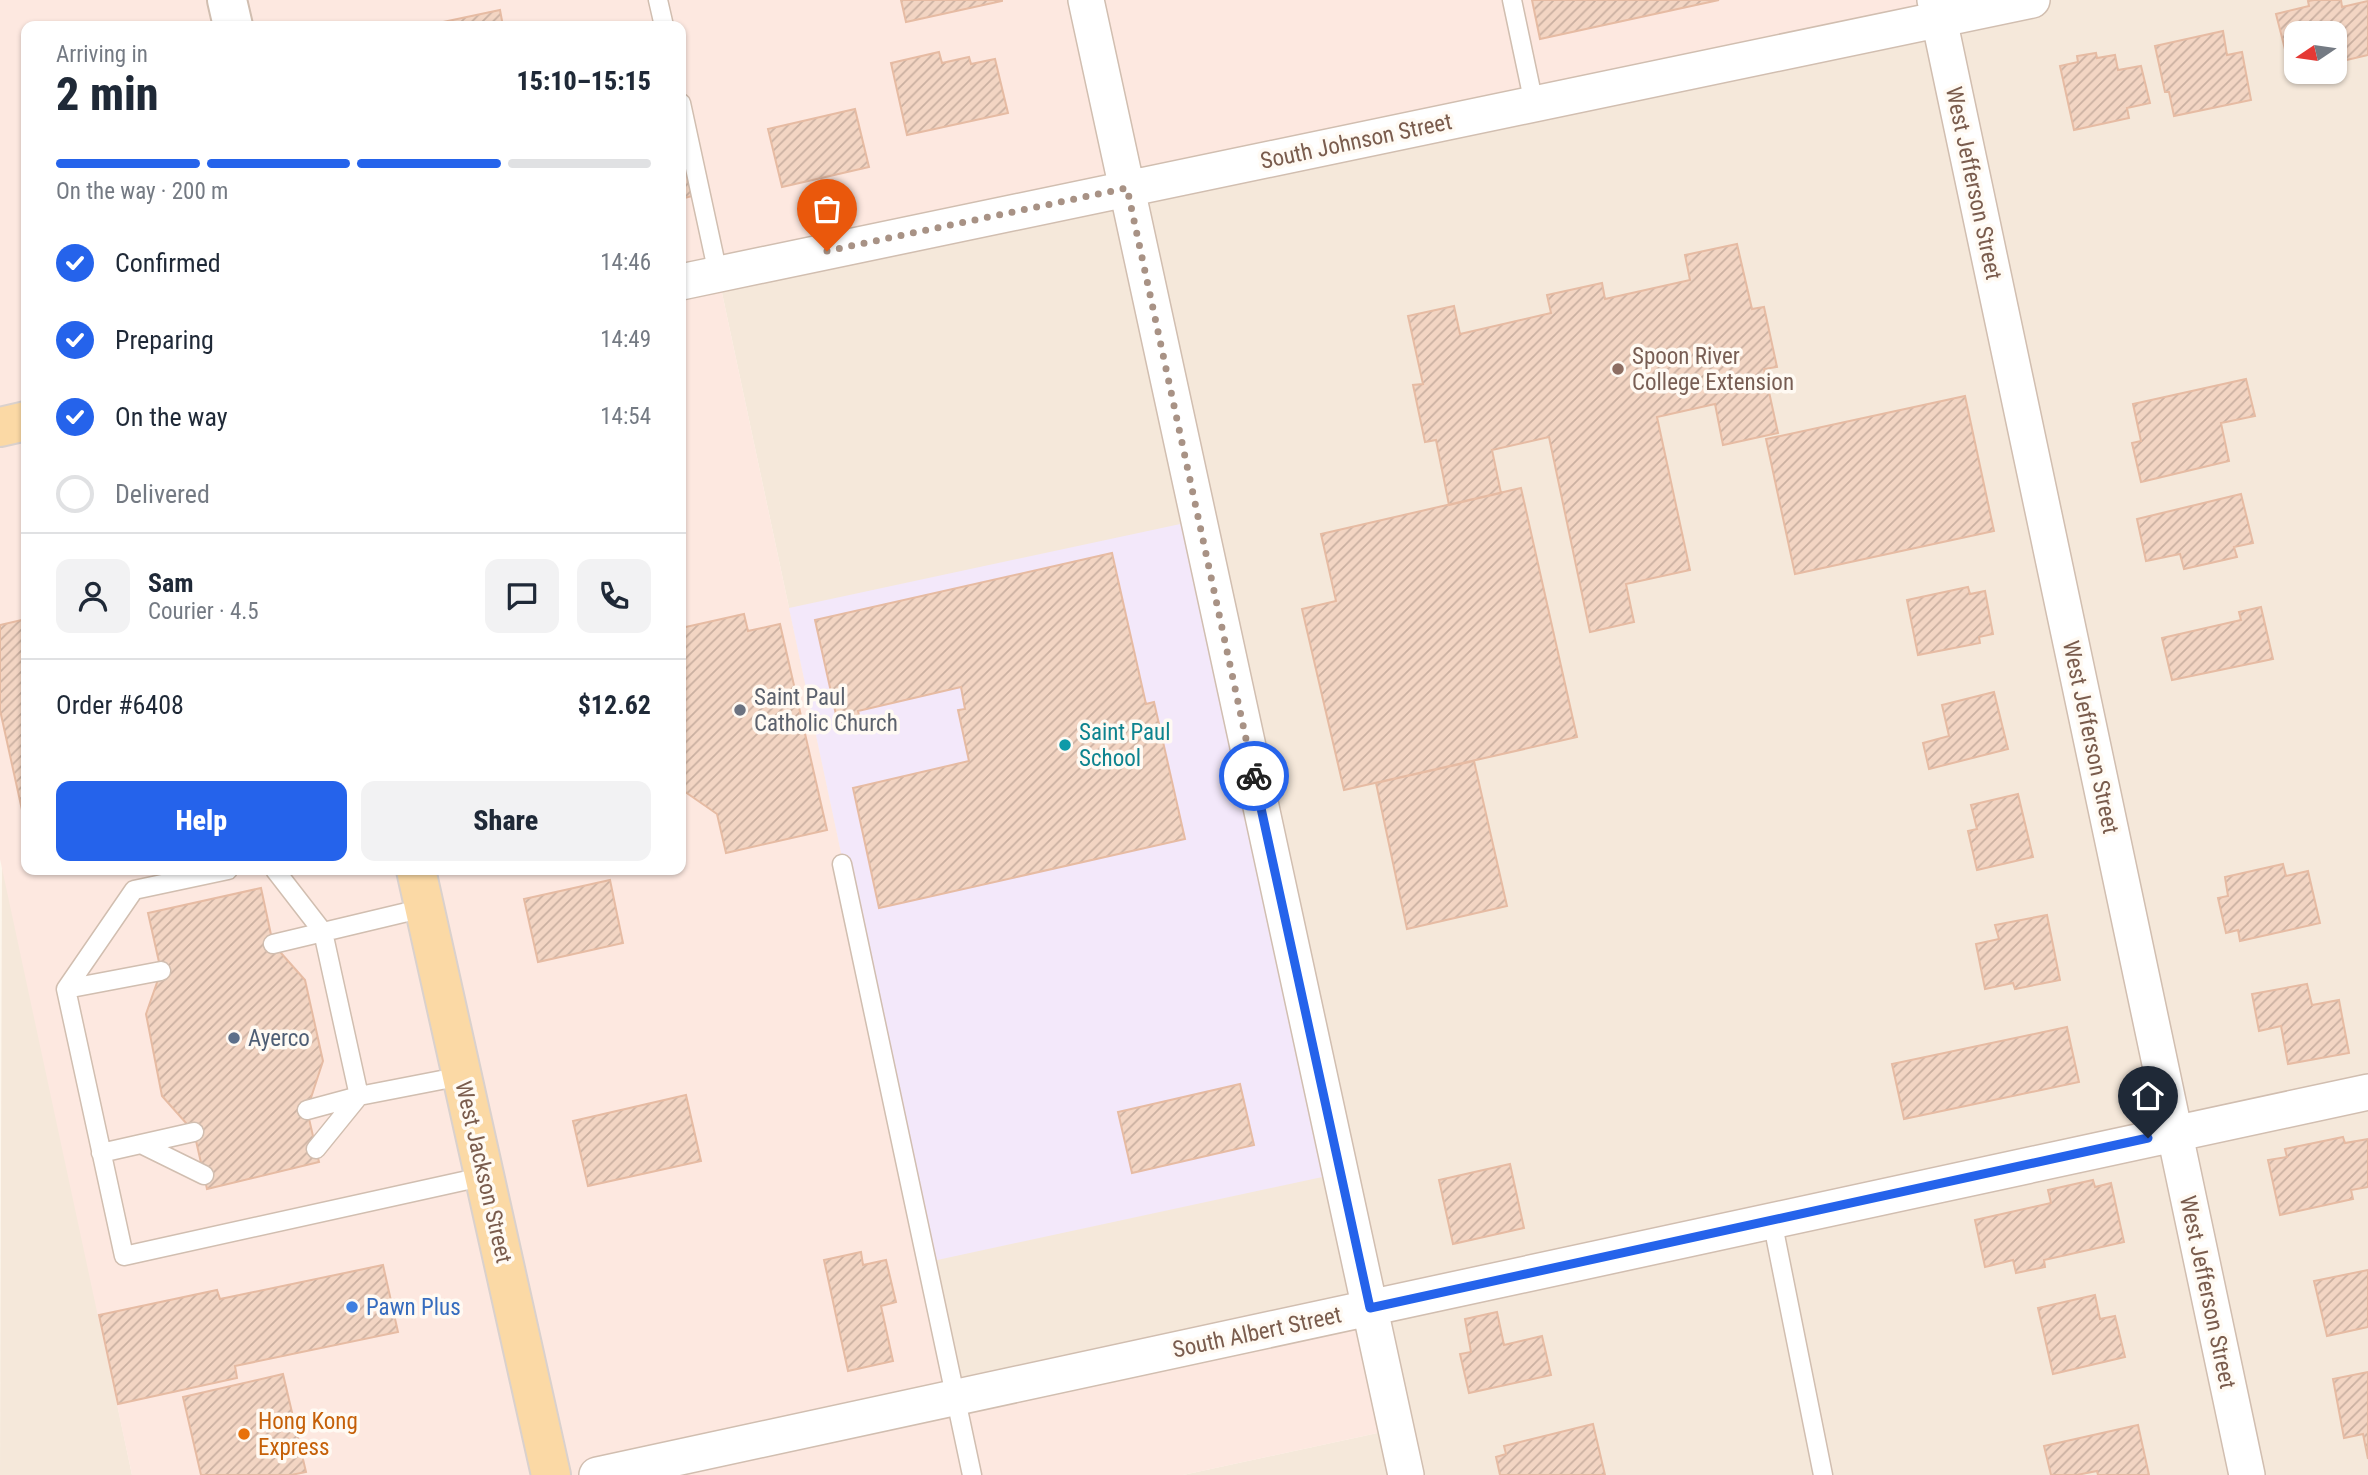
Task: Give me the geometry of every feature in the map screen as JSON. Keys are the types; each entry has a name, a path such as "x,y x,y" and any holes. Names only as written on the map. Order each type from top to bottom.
{"main road":[{"path":"0,426 21,422"},
{"path":"0,440 21,442"},
{"name":"West Jackson Street","path":"417,875 551,1475"}],"street":[{"path":"227,0 232,21"},
{"path":"1086,0 1406,1475"},
{"name":"South Johnson Street","path":"686,281 1534,104 1937,10 2032,0"},
{"name":"West Jefferson Street","path":"1937,10 2247,1475"},
{"name":"South Albert Street","path":"597,1475 2368,1092"}],"lane":[{"path":"658,0 663,21"},
{"path":"1512,0 1534,104"},
{"path":"686,126 718,274"},
{"path":"842,864 972,1475"},
{"path":"204,875 134,890 66,989 124,1256 486,1176"},
{"path":"279,875 323,932 359,1096"},
{"path":"273,944 424,908"},
{"path":"66,989 161,971"},
{"path":"307,1110 359,1096 462,1076"},
{"path":"316,1149 359,1096"},
{"path":"101,1153 194,1132"},
{"path":"141,1144 204,1175"},
{"path":"1772,1220 1823,1475"}],"shaded area":[{"path":"0,0 2032,0 718,274 957,1397 1370,1308 1396,1429 1183,1475 132,1475 0,859"},
{"path":"2032,0 2368,0 2368,1475 1183,1475 1396,1429 957,1397 718,274"},
{"path":"1199,520 1341,1173 928,1262 789,608"},
{"path":"2,858 132,1475 0,1475"}],"building":[{"path":"901,0 1002,0 1002,1 906,22"},
{"path":"1532,0 1719,0 1540,39"},
{"path":"2341,0 2342,7 2368,1 2368,55 2347,60 2347,21 2284,21 2284,45 2276,14 2309,6 2308,1"},
{"path":"500,10 502,21 448,21"},
{"path":"2223,31 2227,55 2242,52 2251,100 2174,116 2169,92 2165,92 2155,46"},
{"path":"939,52 942,63 969,57 971,64 995,59 1008,113 907,135 891,63"},
{"path":"2096,53 2097,58 2115,55 2118,70 2141,66 2150,103 2127,108 2129,118 2074,130 2060,66 2078,62 2077,56"},
{"path":"855,109 869,167 782,187 768,129"},
{"path":"686,170 692,196 686,198"},
{"path":"1737,244 1752,309 1764,307 1777,367 1764,369 1778,433 1723,445 1715,404 1657,417 1690,570 1626,584 1634,622 1590,632 1549,437 1492,450 1501,493 1449,505 1436,440 1425,442 1413,385 1423,384 1408,316 1454,306 1460,334 1551,313 1547,295 1602,283 1605,299 1690,280 1685,255"},
{"path":"2246,379 2255,416 2221,423 2229,461 2141,482 2132,443 2141,441 2133,404"},
{"path":"1965,396 1994,531 1795,574 1766,439"},
{"path":"1521,488 1577,737 1344,790 1302,609 1336,601 1321,534"},
{"path":"2241,494 2253,543 2234,547 2237,557 2184,569 2180,554 2146,561 2137,519"},
{"name":"Saint Paul School","path":"1112,553 1146,704 1154,702 1185,839 879,908 853,788 969,761 958,710 965,709 961,687 858,711 861,723 839,728 815,620"},
{"path":"1968,587 1970,594 1985,591 1993,634 1979,637 1980,643 1918,655 1907,600"},
{"path":"2261,607 2273,659 2172,680 2162,638 2241,620 2239,612"},
{"name":"Saint Paul Catholic Church","path":"744,614 748,631 780,624 827,830 726,853 717,814 686,792 686,627"},
{"path":"21,620 21,805 0,710 0,625"},
{"path":"1994,692 2008,749 1929,769 1923,743 1949,736 1942,705"},
{"path":"1474,761 1507,906 1407,929 1376,783"},
{"path":"2018,794 2033,857 1977,870 1968,831 1977,829 1971,805"},
{"path":"2283,864 2286,876 2308,871 2320,923 2240,941 2238,930 2226,933 2218,898 2228,896 2225,877"},
{"path":"610,880 623,943 538,962 524,899"},
{"name":"Ayerco","path":"261,888 273,944 305,980 323,1061 307,1110 319,1162 207,1189 194,1132 162,1096 146,1014 161,971 148,913"},
{"path":"2047,915 2060,980 2015,989 2013,983 1985,989 1976,944 1999,939 1995,925"},
{"path":"2307,984 2312,1005 2339,1000 2349,1053 2288,1064 2281,1026 2259,1031 2252,994"},
{"path":"2067,1027 2079,1082 1904,1119 1892,1064"},
{"path":"1240,1084 1254,1145 1132,1173 1118,1112"},
{"path":"686,1095 701,1161 588,1186 573,1121"},
{"path":"2343,1137 2345,1143 2368,1139 2368,1187 2351,1190 2353,1199 2280,1215 2268,1160 2287,1157 2285,1149"},
{"path":"1510,1164 1524,1228 1453,1244 1439,1180"},
{"path":"2093,1180 2095,1187 2111,1183 2124,1242 2044,1260 2045,1267 2016,1273 2013,1260 1985,1267 1975,1220 2051,1203 2048,1190"},
{"path":"861,1252 863,1265 886,1260 896,1302 881,1306 893,1361 848,1371 824,1260"},
{"path":"383,1265 398,1332 235,1366 237,1378 118,1404 99,1315 217,1290 220,1299"},
{"path":"2368,1270 2368,1327 2327,1336 2314,1281"},
{"path":"2095,1295 2100,1319 2115,1316 2125,1357 2053,1374 2038,1308"},
{"path":"1497,1312 1504,1345 1542,1336 1551,1375 1469,1393 1460,1354 1471,1352 1465,1319"},
{"path":"2368,1372 2368,1459 2363,1434 2344,1438 2333,1379"},
{"name":"Hong Kong Express","path":"283,1374 306,1472 291,1475 201,1475 183,1397"},
{"path":"1593,1424 1605,1475 1500,1475 1496,1457 1506,1454 1504,1446"},
{"path":"2138,1425 2149,1475 2098,1475 2097,1471 2077,1475 2051,1475 2044,1446"}],"way so far":[{"path":"827,251 1127,188 1254,776"}],"place":[{"name":"Spoon River College Extension","path":"1618,369"},
{"name":"Saint Paul Catholic Church","path":"740,710"},
{"name":"Saint Paul School","path":"1065,745"},
{"name":"Ayerco","path":"234,1038"},
{"name":"Pawn Plus","path":"352,1307"},
{"name":"Hong Kong Express","path":"244,1434"}],"route":[{"path":"1254,776 1370,1308 2148,1138"}]}
